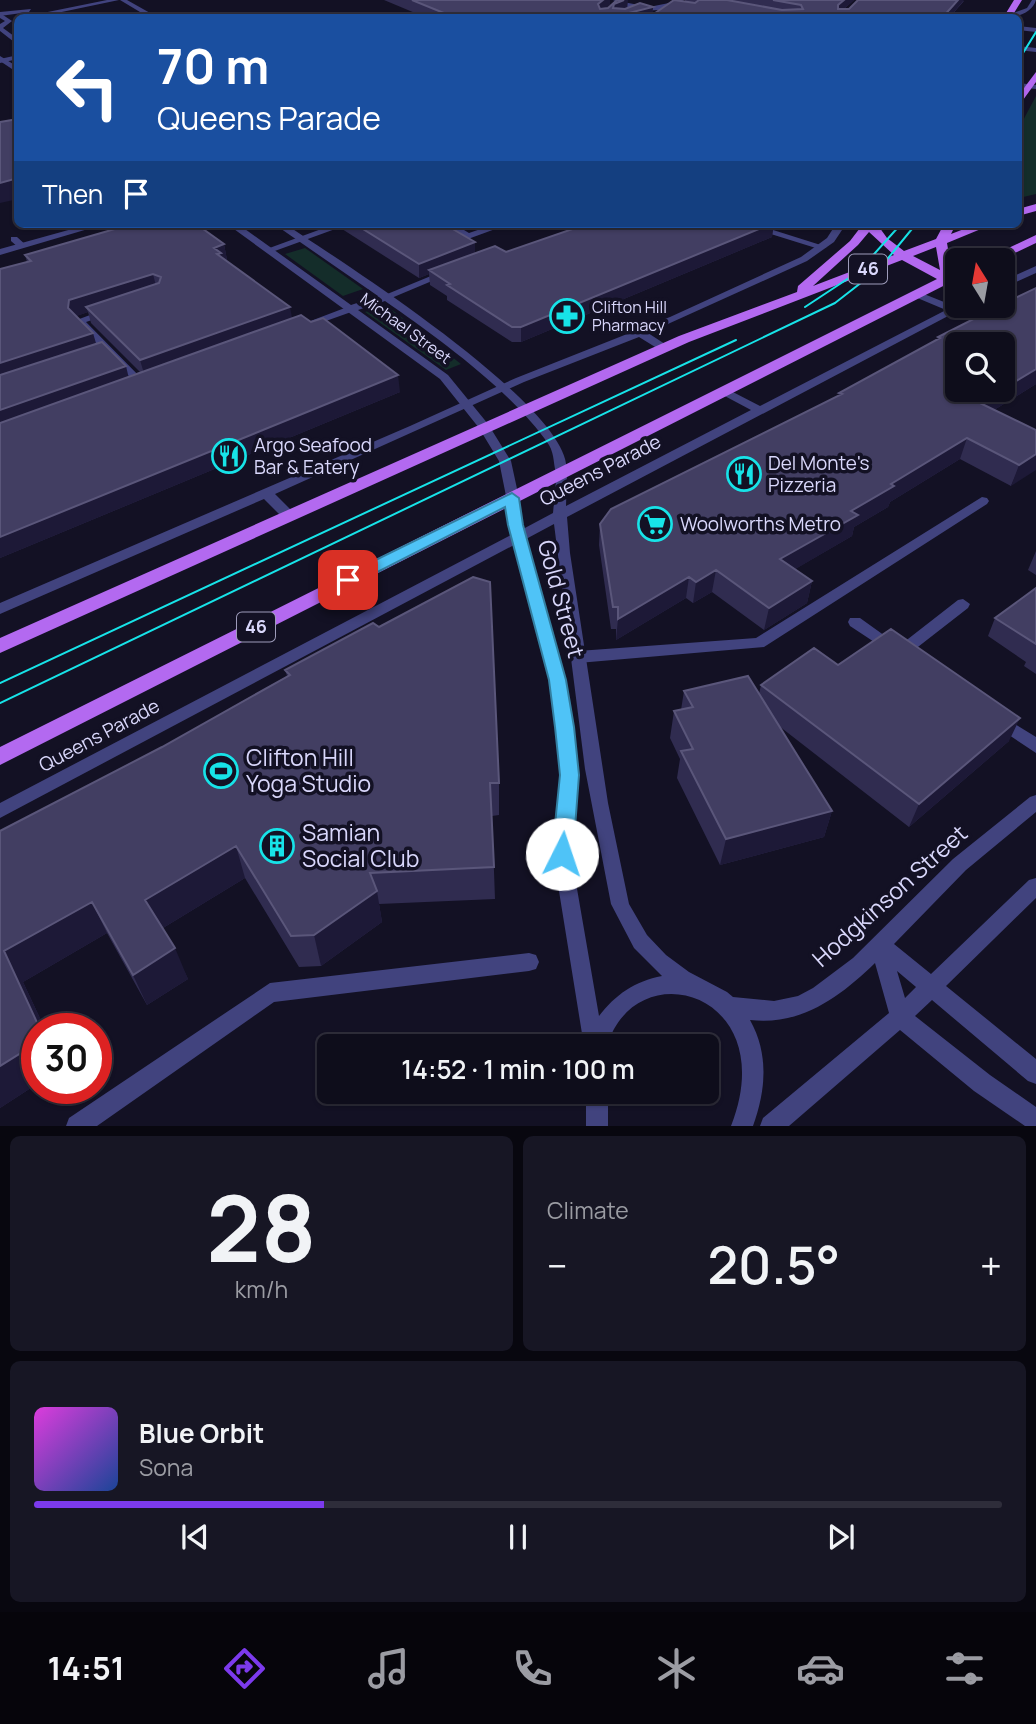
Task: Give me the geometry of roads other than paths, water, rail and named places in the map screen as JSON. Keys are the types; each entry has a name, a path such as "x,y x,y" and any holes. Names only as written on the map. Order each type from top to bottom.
{"main road":[{"path":"1022,97 1031,82"},
{"path":"794,296 866,228"},
{"path":"872,228 877,237 904,255 945,273"},
{"path":"945,254 941,241 948,228"},
{"name":"46","path":"0,646 664,348 976,228"},
{"path":"1015,248 1036,239"},
{"name":"46","path":"919,295 945,280"},
{"name":"Queens Parade","path":"0,757 919,295"}],"street":[{"path":"0,14 85,0"},
{"path":"41,14 116,0"},
{"path":"123,0 149,14"},
{"path":"1016,14 1028,9 1035,0"},
{"path":"629,13 684,2"},
{"path":"617,3 645,8"},
{"path":"0,14 9,21"},
{"path":"14,20 0,28 14,40"},
{"path":"0,252 57,228"},
{"path":"0,243 18,243 83,228"},
{"name":"Michael Street","path":"238,228 444,377 484,427 505,461 512,498"},
{"name":"Michael Street","path":"285,228 423,323 503,387 526,408 556,446 562,473"},
{"path":"269,250 333,228"},
{"path":"454,228 468,236 492,228"},
{"path":"758,228 822,247"},
{"path":"0,609 267,494 503,387 640,333 804,258 831,240 838,228"},
{"path":"1015,279 1036,269"},
{"path":"292,330 454,270"},
{"path":"919,295 945,304"},
{"path":"118,308 79,321 142,385"},
{"name":"Queens Parade","path":"0,811 559,515 945,315"},
{"path":"640,333 664,348"},
{"path":"98,356 110,352"},
{"path":"129,390 155,380"},
{"path":"725,392 762,411"},
{"name":"Gold Street","path":"562,473 559,515 563,558 593,760 620,905 628,923 648,951 670,972 711,993 728,1006"},
{"path":"267,494 289,516"},
{"name":"Gold Street","path":"512,498 518,537 558,680 569,768 562,854 593,1034"},
{"path":"578,657 759,643 982,501"},
{"path":"855,622 905,657 963,604"},
{"path":"990,715 1036,746"},
{"name":"Hodgkinson Street","path":"728,1006 761,1012 802,1005 831,987 951,873 1036,802"},
{"path":"771,1125 901,1017 1036,886"},
{"path":"879,944 1036,1073"},
{"path":"879,944 901,1017 982,1083 1036,1120"},
{"path":"77,1125 270,993 529,962"},
{"path":"601,1034 630,998 661,985 694,986"},
{"path":"728,1006 746,1031 755,1061 754,1086 742,1125"},
{"path":"597,1104 597,1125"}],"tram line":[{"path":"1022,55 1036,32"},
{"path":"805,307 858,272 897,228"},
{"path":"0,703 835,303 880,268 913,228"},
{"path":"0,683 736,340"}],"place":[{"name":"Clifton Hill Pharmacy","path":"567,316"},
{"name":"Argo Seafood Bar & Eatery","path":"229,456"},
{"name":"Del Monte's Pizzeria","path":"744,474"},
{"name":"Woolworths Metro","path":"655,524"},
{"name":"Clifton Hill Yoga Studio","path":"221,771"},
{"name":"Samian Social Club","path":"277,846"}]}
